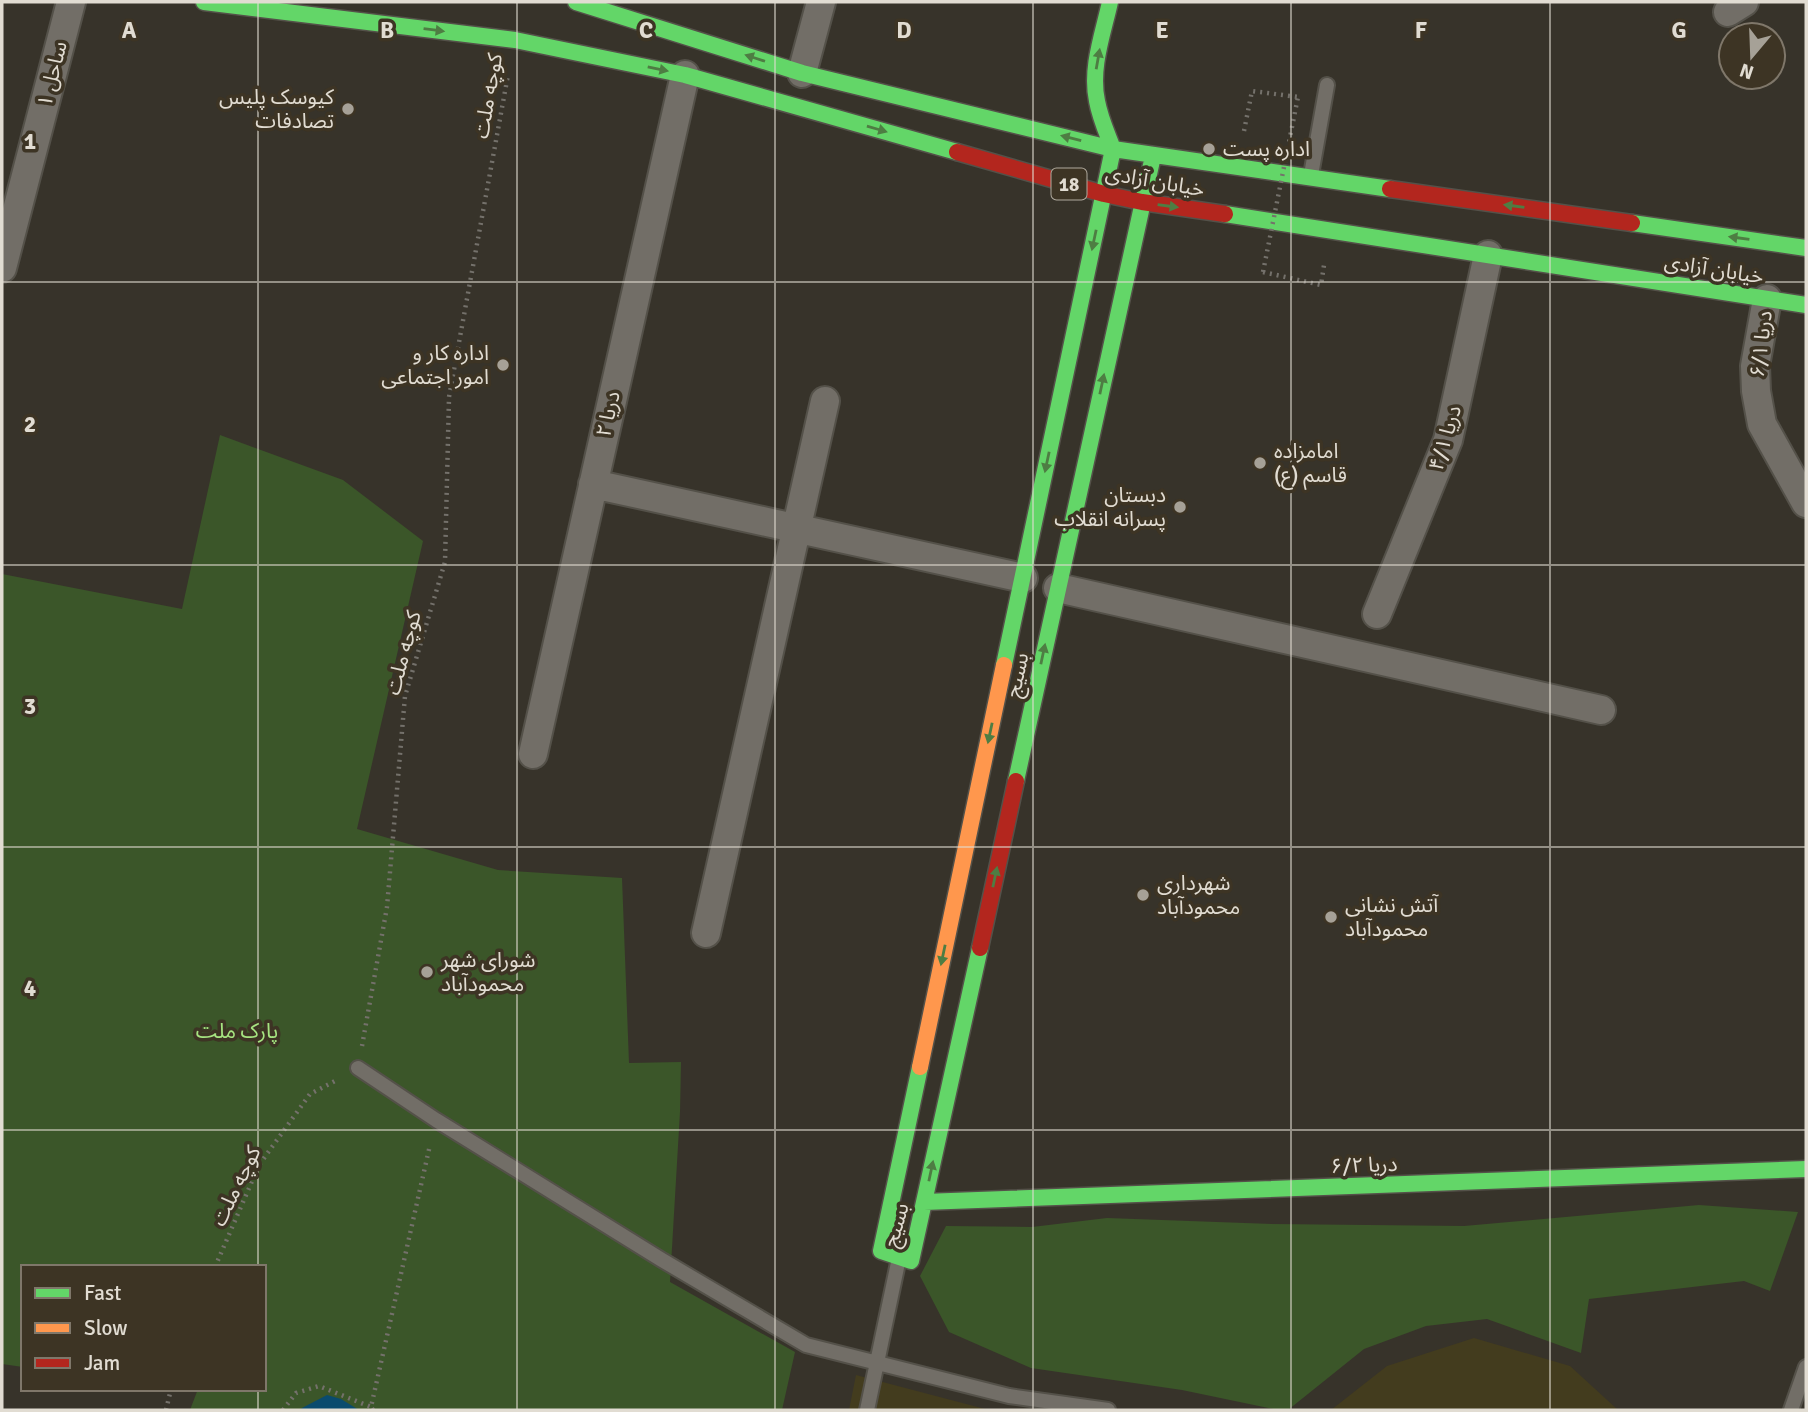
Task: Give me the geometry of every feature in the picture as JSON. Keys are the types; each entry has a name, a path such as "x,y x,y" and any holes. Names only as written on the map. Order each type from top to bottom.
{"street":[{"name":"ساحل ۱","path":"2,268 71,2"},
{"name":"18","path":"204,2 269,6 342,20"},
{"name":"خیابان آزادی","path":"576,2 802,73 1113,149 1806,248"},
{"path":"802,73 821,2"},
{"path":"1110,2 1096,64 1095,92 1113,149"},
{"path":"342,20 350,15 358,4"},
{"name":"خیابان آزادی","path":"342,20 515,40 685,75 1104,194 1142,202 1806,305"},
{"name":"دریا ۲","path":"533,754 685,75"},
{"name":"بسیج","path":"1113,149 1040,583 940,1051 881,1251 911,1261 924,1202 940,1051 1040,583 1153,156"},
{"name":"دریا ۴/۱","path":"1377,614 1448,440 1488,255"},
{"name":"دریا ۶/۱","path":"1767,299 1755,366 1762,424 1806,503"},
{"path":"706,933 825,401"},
{"path":"593,484 1601,710"},
{"name":"دریا ۶/۲","path":"924,1202 1806,1169"}],"lane":[{"path":"1311,177 1327,85"},
{"path":"359,1068 436,1120 662,1260 806,1345 1009,1396 1108,1410"},
{"path":"867,1410 899,1257"},
{"path":"1791,1410 1806,1367"}],"path":[{"name":"کوچه ملت","path":"216,1265 259,1166 310,1094 359,1068 387,907 405,696 445,562 449,397 515,40"},
{"path":"1252,91 1298,97 1263,272 1321,285"},
{"path":"284,1410 296,1394 319,1386 372,1409 436,1120"},
{"path":"166,1410 171,1391"}],"green space":[{"name":"پارک ملت","path":"220,435 343,480 423,541 357,829 498,870 622,878 629,1063 681,1062 670,1282 795,1352 782,1410 190,1410 197,1391 266,1391 266,1265 21,1265 21,1367 2,1364 2,574 182,609"},
{"path":"1699,1205 1798,1212 1770,1291 1744,1281 1589,1299 1581,1353 1487,1319 1426,1326 1364,1349 1288,1410 1182,1390 1031,1368 949,1332 920,1276 946,1226 1032,1227 1107,1218 1272,1224 1464,1226"}],"sand":[{"path":"1474,1338 1570,1366 1618,1410 1331,1410 1387,1366"},
{"path":"856,1375 989,1410 849,1410"}],"water":[{"path":"327,1395 341,1399 359,1410 300,1410"}],"traffic: fast":[{"path":"204,2 515,40 685,75 957,152"},
{"path":"576,2 802,73 1113,149 1390,189"},
{"path":"1004,665 1113,149 1100,113 1095,89 1098,51 1110,2"},
{"path":"1016,781 1153,156"},
{"path":"1225,214 1806,305"},
{"path":"1632,223 1806,248"},
{"path":"920,1067 881,1251 911,1261 980,948"},
{"path":"924,1202 1806,1169"}],"traffic: slow":[{"path":"920,1067 1004,665"}],"traffic: jam":[{"path":"957,152 1104,194 1225,214"},
{"path":"1390,189 1632,223"},
{"path":"980,948 1016,781"}],"place":[{"name":"کیوسک پلیس تصادفات","path":"348,109"},
{"name":"اداره پست","path":"1209,149"},
{"name":"اداره کار و امور اجتماعی","path":"503,365"},
{"name":"امامزاده قاسم (ع)","path":"1260,463"},
{"name":"دبستان پسرانه انقلاب","path":"1180,507"},
{"name":"شهرداری محمودآباد","path":"1143,895"},
{"name":"آتش نشانی محمودآباد","path":"1331,917"},
{"name":"شورای شهر محمودآباد","path":"427,972"}]}
